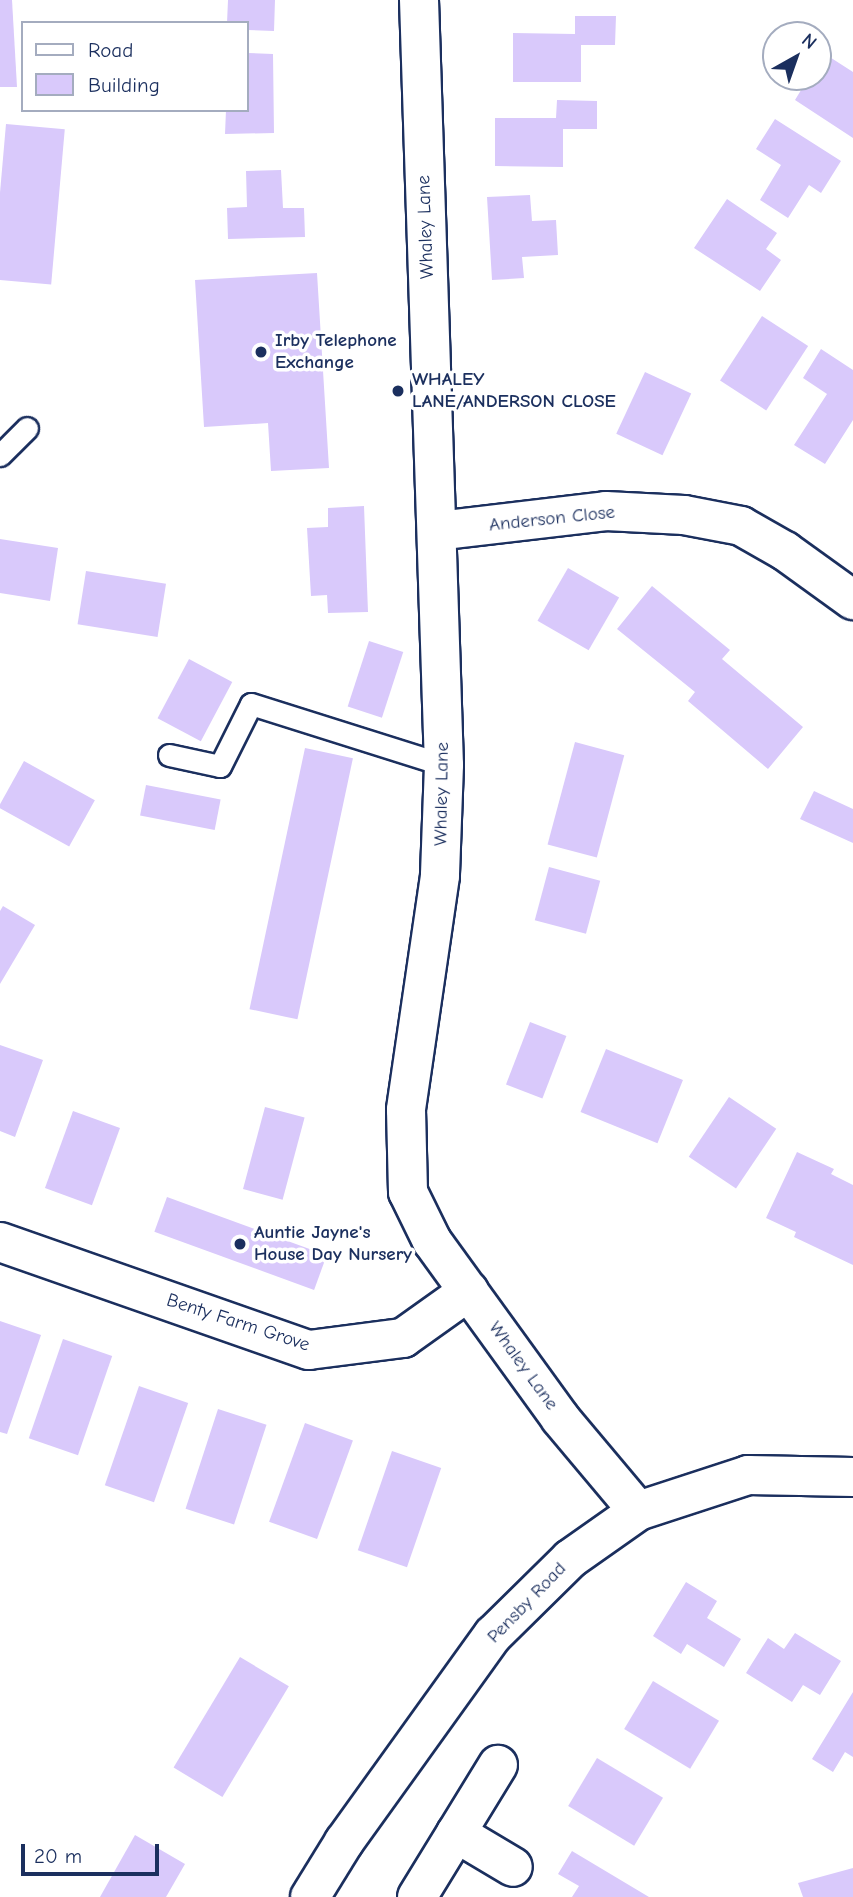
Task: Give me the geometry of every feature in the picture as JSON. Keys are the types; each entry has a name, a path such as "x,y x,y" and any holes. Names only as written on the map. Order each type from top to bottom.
{"street":[{"name":"Whaley Lane","path":"418,0 444,765 440,876 406,1110 408,1192 432,1241 561,1418 638,1511"},
{"name":"Anderson Close","path":"437,531 606,511 684,515 741,526 785,551 853,600"},
{"name":"Benty Farm Grove","path":"0,1242 309,1350 403,1338 469,1291"},
{"name":"Pensby Road","path":"310,1897 344,1842 493,1635 570,1559 638,1511 748,1475 853,1477"},
{"path":"417,1897 498,1765"},
{"path":"456,1833 513,1867"}],"lane":[{"path":"0,455 27,428"},
{"path":"169,755 220,766 251,704 444,765"}],"building":[{"path":"0,0 12,0 17,87 0,87"},
{"path":"228,0 275,0 274,31 248,30 248,21 227,21"},
{"path":"575,16 616,16 615,45 581,45 581,82 513,82 513,33 575,34"},
{"path":"248,53 273,54 274,133 225,134 226,112 248,112"},
{"path":"832,58 853,72 853,138 795,100 800,91 832,91"},
{"path":"557,100 597,101 597,129 563,129 563,167 495,166 495,118 556,118"},
{"path":"775,119 841,161 821,193 809,185 788,218 760,200 781,165 756,149"},
{"path":"6,124 65,129 51,285 0,280 0,193"},
{"path":"281,170 283,208 304,208 305,237 228,239 227,208 247,207 246,171"},
{"path":"530,195 532,221 556,220 558,255 522,257 524,278 492,280 487,197"},
{"path":"727,199 777,233 766,249 781,260 760,291 694,248"},
{"name":"Irby Telephone Exchange","path":"317,273 329,468 271,471 268,423 204,427 195,280"},
{"path":"762,316 808,346 766,411 720,381"},
{"path":"821,349 853,370 853,420 825,464 794,445 827,394 803,378"},
{"path":"645,372 691,394 662,455 616,434"},
{"path":"364,506 368,612 328,613 327,595 311,596 307,528 328,527 328,508"},
{"path":"0,539 58,548 50,601 0,593"},
{"path":"568,568 619,598 589,650 538,621"},
{"path":"86,571 166,584 158,637 78,624"},
{"path":"652,586 730,650 722,659 803,727 768,769 688,701 695,692 617,629"},
{"path":"369,641 403,652 382,718 348,707"},
{"path":"189,659 232,682 201,741 158,718"},
{"path":"575,742 624,755 597,858 548,844"},
{"path":"305,748 353,758 297,1019 249,1009"},
{"path":"24,761 95,800 69,847 0,808"},
{"path":"146,785 221,800 215,830 140,815"},
{"path":"814,791 853,809 853,843 800,819"},
{"path":"549,867 600,881 586,934 535,920"},
{"path":"3,906 35,925 0,984 0,911"},
{"path":"530,1022 566,1036 542,1099 506,1085"},
{"path":"0,1045 43,1060 15,1137 0,1131"},
{"path":"606,1049 683,1080 657,1143 581,1112"},
{"path":"729,1097 776,1129 736,1189 689,1157"},
{"path":"265,1107 305,1118 283,1200 243,1189"},
{"path":"73,1111 120,1128 92,1205 45,1188"},
{"path":"797,1152 834,1169 831,1174 853,1185 853,1265 794,1237 796,1232 766,1218"},
{"name":"Auntie Jayne's House Day Nursery","path":"167,1197 327,1255 314,1290 154,1232"},
{"path":"0,1321 41,1335 7,1434 0,1432"},
{"path":"63,1339 112,1356 78,1455 29,1438"},
{"path":"139,1386 188,1403 154,1502 105,1485"},
{"path":"218,1409 267,1425 234,1525 186,1509"},
{"path":"305,1423 353,1440 317,1539 269,1522"},
{"path":"392,1451 441,1468 407,1567 358,1550"},
{"path":"686,1582 717,1601 707,1618 741,1639 724,1667 687,1644 681,1654 653,1636"},
{"path":"795,1633 841,1661 820,1695 803,1685 792,1702 746,1673 768,1638 784,1649"},
{"path":"240,1657 289,1686 222,1797 174,1768"},
{"path":"653,1681 719,1721 690,1769 624,1729"},
{"path":"853,1692 853,1757 845,1752 833,1772 812,1759"},
{"path":"597,1758 663,1798 634,1846 568,1806"},
{"path":"135,1835 185,1864 166,1897 100,1897"},
{"path":"572,1851 649,1897 572,1897 579,1886 558,1874"},
{"path":"853,1868 853,1897 803,1897 798,1883"}],"place":[{"name":"Irby Telephone Exchange","path":"261,352"},
{"name":"WHALEY LANE/ANDERSON CLOSE","path":"398,391"},
{"name":"Auntie Jayne's House Day Nursery","path":"240,1244"}]}
